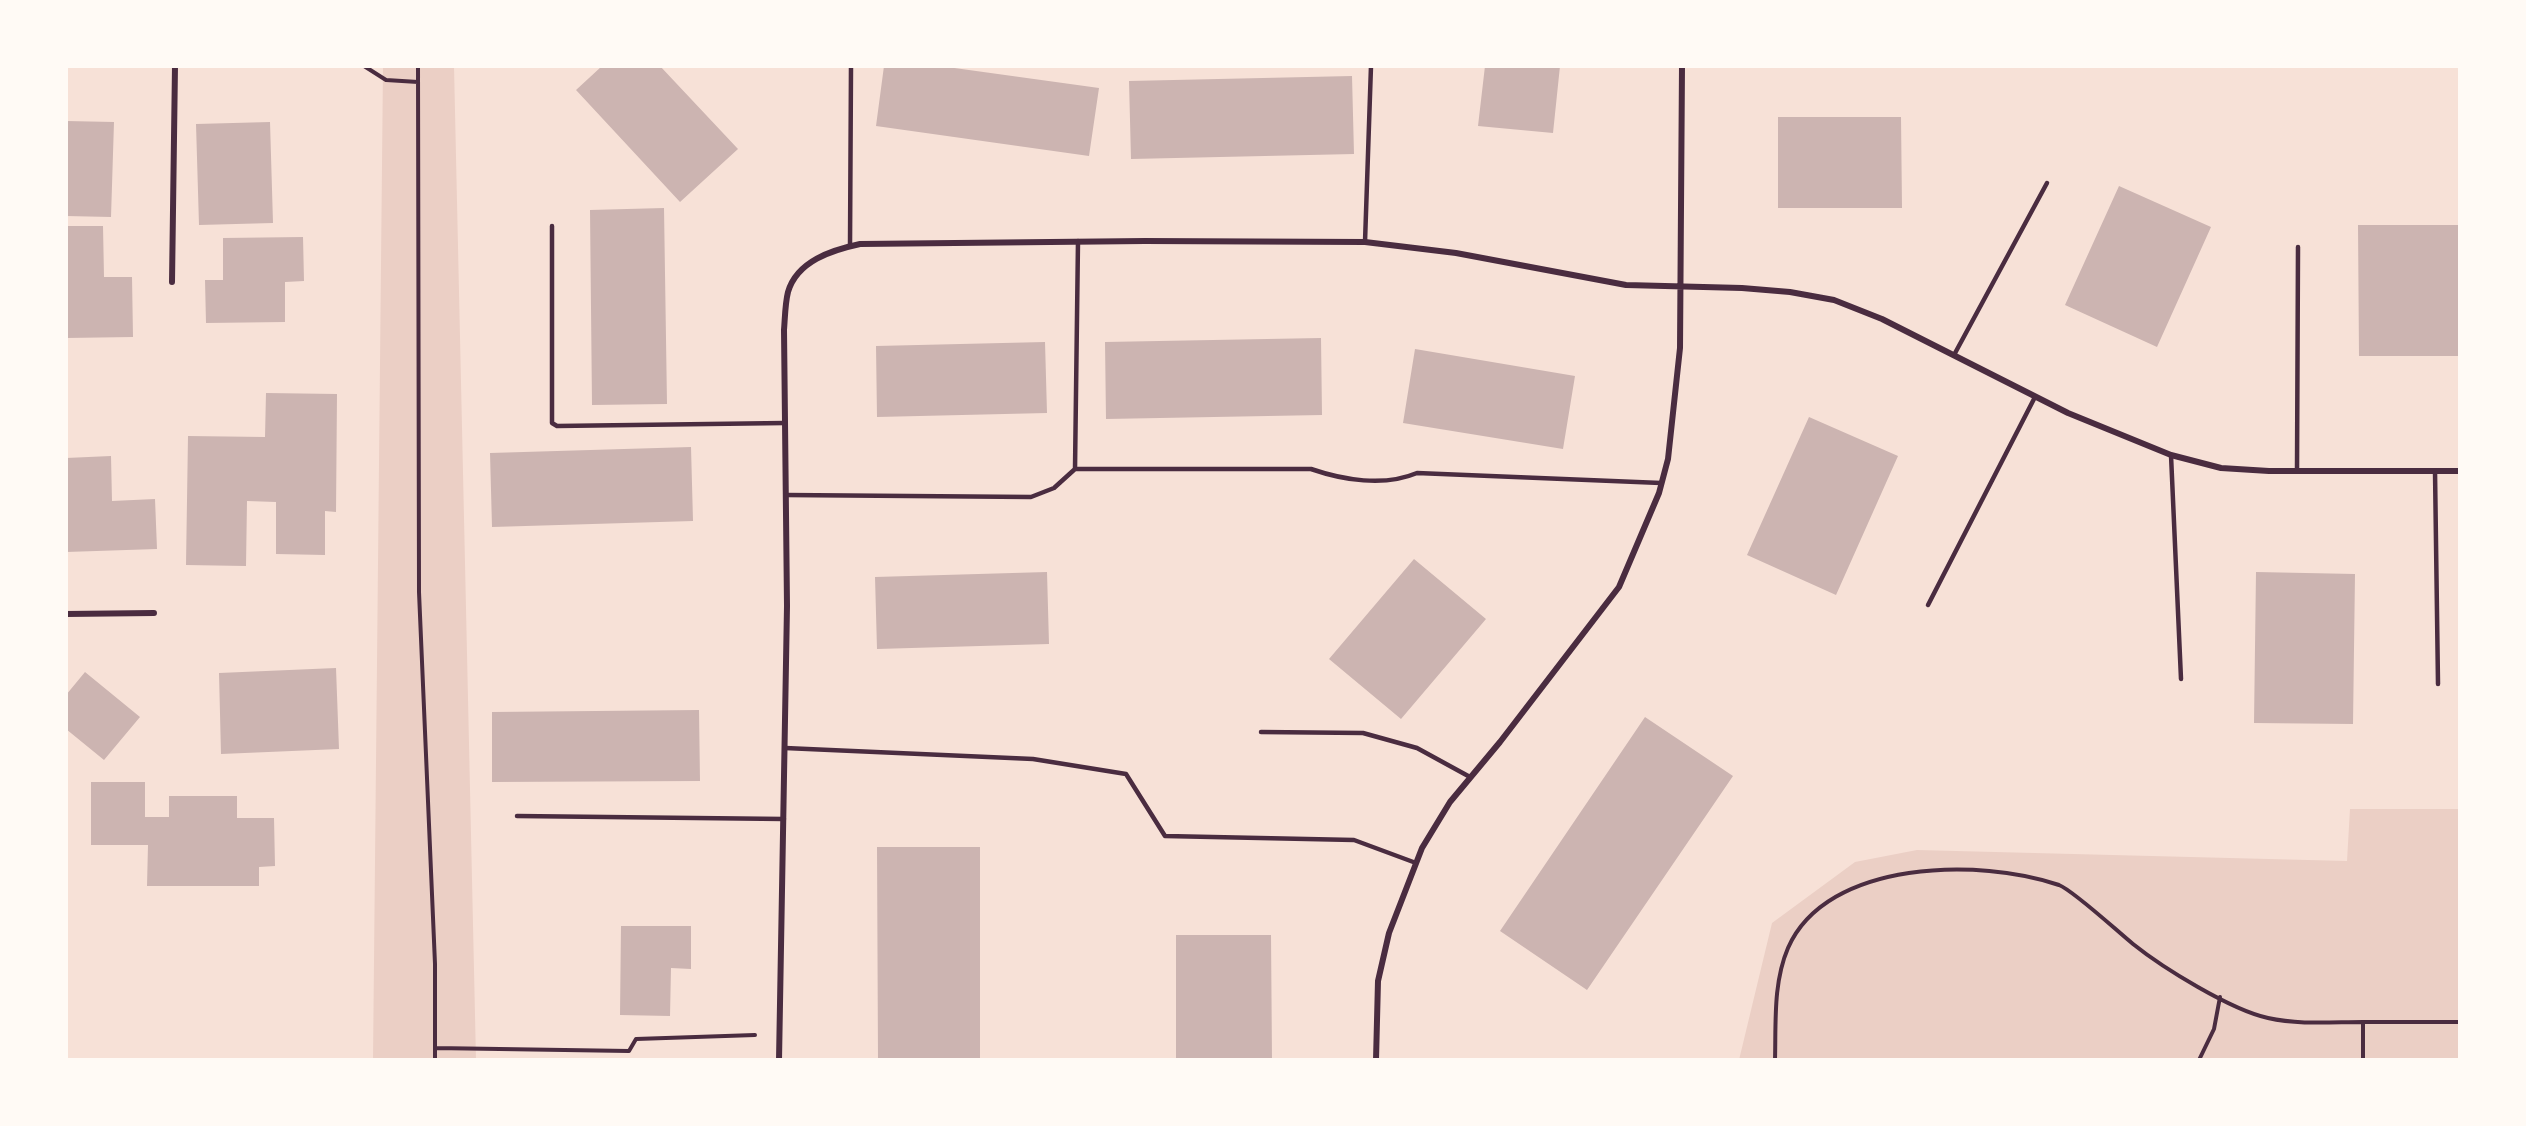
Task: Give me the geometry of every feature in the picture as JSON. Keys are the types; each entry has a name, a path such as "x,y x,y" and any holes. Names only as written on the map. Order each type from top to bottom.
{"street":[{"path":"172,282 175,66"},
{"path":"1376,1060 1378,981 1389,933 1422,848 1450,802 1618,587 1639,543 1661,483 1668,459 1680,348 1682,66"},
{"path":"779,1060 785,819 784,330 789,291 802,269 814,259 850,246 1078,241 1365,242 1456,253 1626,285 1751,289 1834,300 1882,319 2035,397 2171,455 2221,468 2460,471"},
{"path":"66,614 154,613"}],"lane":[{"path":"850,246 851,66"},
{"path":"1365,242 1371,66"},
{"path":"1954,355 2047,183"},
{"path":"552,226 552,423 557,426 785,423"},
{"path":"1075,469 1078,241"},
{"path":"2297,470 2298,247"},
{"path":"1928,605 2035,397"},
{"path":"2171,455 2181,679"},
{"path":"786,495 1031,497 1054,488 1075,469 1311,469 1338,478 1400,480 1417,473 1661,483"},
{"path":"2435,471 2438,684"},
{"path":"1261,732 1363,733 1418,748 1470,777"},
{"path":"785,748 1033,759 1126,774 1166,837 1354,840 1416,863"},
{"path":"517,816 785,819"}],"path":[{"path":"364,66 386,80 418,82"},
{"path":"418,66 419,592 435,964 435,1060"},
{"path":"1775,1060 1777,990 1780,969 1803,925 1839,895 1863,884 1898,874 1965,870 2017,875 2061,886 2149,956 2220,998 2268,1018 2363,1022 2460,1022"},
{"path":"2199,1060 2214,1029 2220,998"},
{"path":"2363,1022 2363,1060"},
{"path":"435,1048 629,1051 636,1039 740,1035 779,1036"}],"shaded area":[{"path":"383,66 454,66 476,1060 373,1060"},
{"path":"2350,809 2460,809 2460,1060 1739,1060 1772,923 1855,862 1917,850 2347,861"}],"building":[{"path":"602,66 660,66 738,149 680,202 576,90"},
{"path":"884,66 940,66 1099,88 1089,156 876,126"},
{"path":"1485,66 1560,66 1553,133 1478,126"},
{"path":"1352,76 1354,154 1131,159 1129,81"},
{"path":"1778,117 1901,117 1902,208 1778,208"},
{"path":"66,121 114,122 111,217 66,216"},
{"path":"270,122 273,223 199,225 196,124"},
{"path":"2119,186 2211,227 2157,347 2065,305"},
{"path":"664,208 667,404 592,405 590,210"},
{"path":"2358,225 2459,225 2460,356 2359,356"},
{"path":"66,226 103,226 104,277 132,277 133,337 66,338"},
{"path":"303,237 304,281 285,282 285,322 206,323 205,280 223,280 223,238"},
{"path":"1321,338 1322,415 1106,419 1105,342"},
{"path":"1045,342 1047,413 877,417 876,346"},
{"path":"1415,349 1575,376 1563,449 1403,423"},
{"path":"266,393 337,394 336,512 325,511 325,555 276,554 276,502 247,501 246,566 186,565 188,436 265,437"},
{"path":"1809,417 1898,456 1836,595 1747,555"},
{"path":"691,447 693,521 492,527 490,453"},
{"path":"111,456 112,501 155,499 157,549 66,552 66,458"},
{"path":"1414,559 1486,619 1401,719 1329,659"},
{"path":"1047,572 1049,644 877,649 875,577"},
{"path":"2256,572 2355,574 2353,724 2254,723"},
{"path":"336,668 339,749 221,754 219,673"},
{"path":"85,672 140,717 104,760 66,729 66,695"},
{"path":"699,710 700,781 492,782 492,712"},
{"path":"1645,717 1733,776 1587,990 1500,931"},
{"path":"91,782 145,782 145,817 169,817 169,796 237,796 237,818 274,818 275,866 259,867 259,886 147,886 148,845 91,845"},
{"path":"877,847 980,847 980,1060 878,1060"},
{"path":"621,926 691,926 691,969 671,968 670,1016 620,1015"},
{"path":"1176,935 1271,935 1272,1060 1176,1060"}]}
